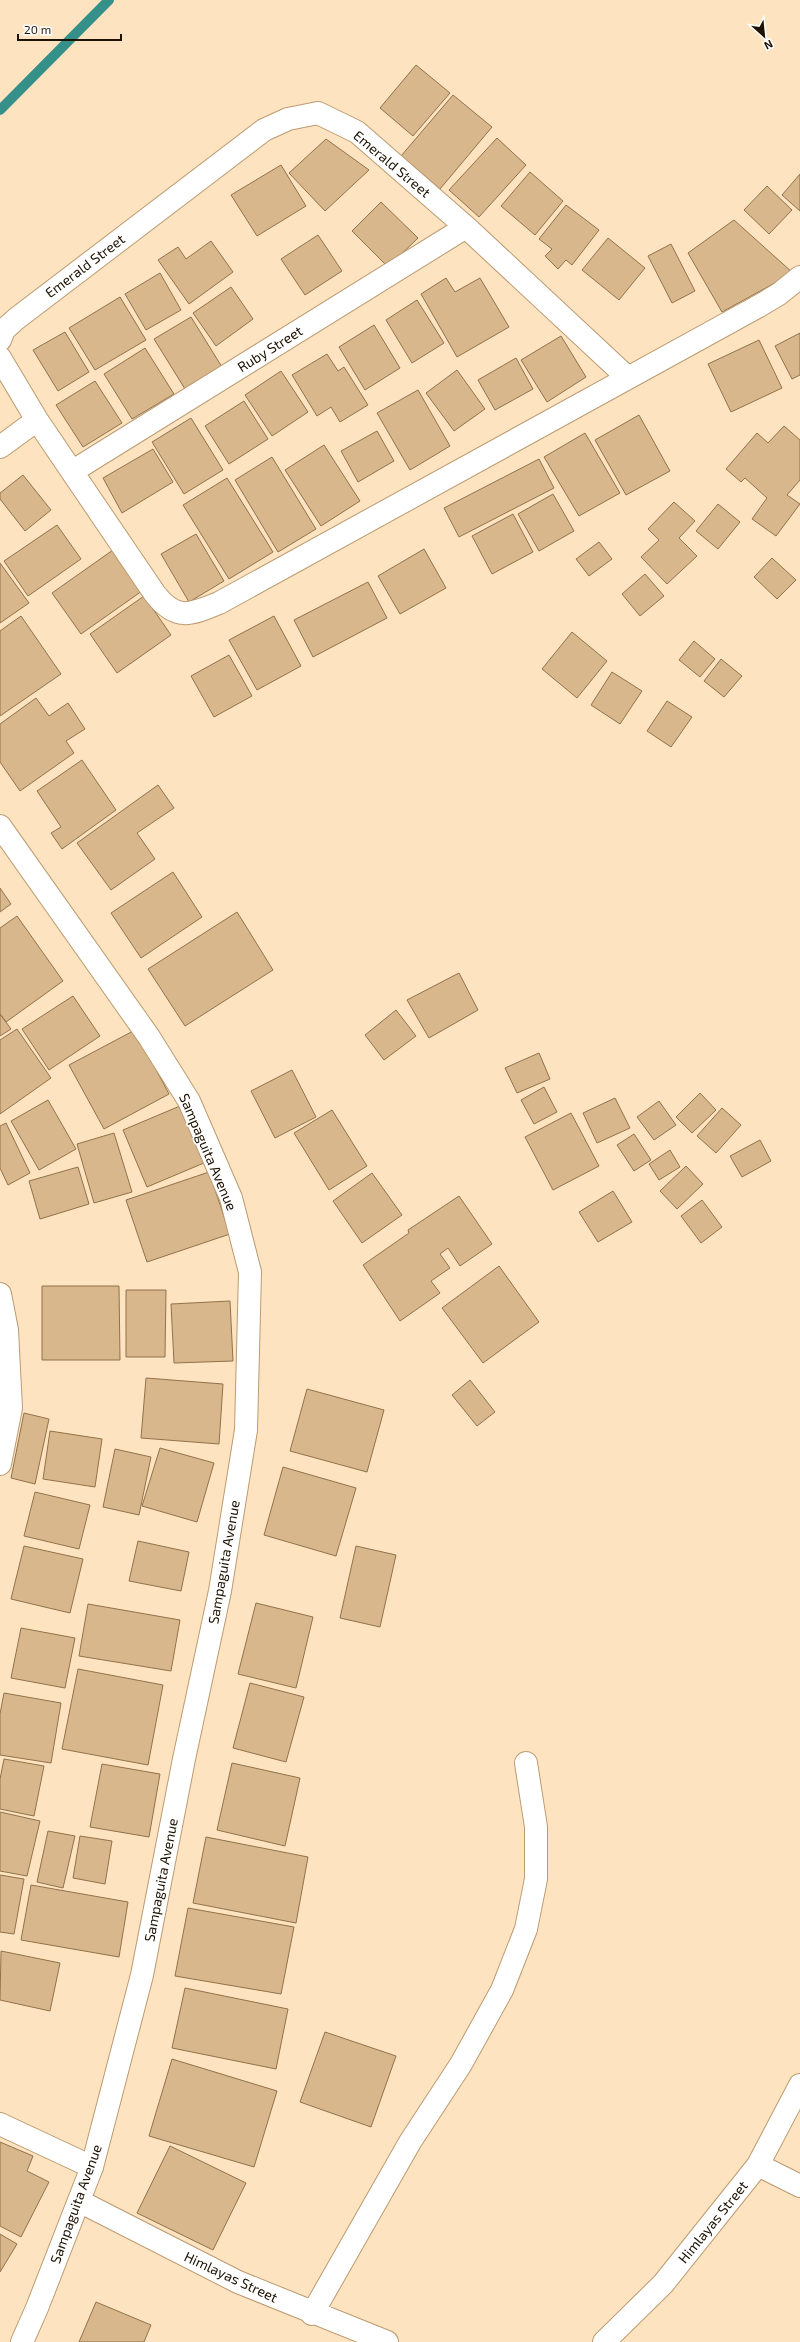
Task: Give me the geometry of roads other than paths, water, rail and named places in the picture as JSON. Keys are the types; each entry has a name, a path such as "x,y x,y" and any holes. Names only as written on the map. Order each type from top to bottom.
{"street":[{"name":"Emerald Street","path":"0,340 4,330 16,319 264,130 288,118 318,113 357,132 466,227 628,378"},
{"name":"Ruby Street","path":"73,471 466,227"},
{"path":"0,358 37,420 155,594 165,608 179,614 200,611 219,603 779,294 800,277"},
{"path":"0,447 37,420"},
{"name":"Sampaguita Avenue","path":"0,826 144,1030 189,1101 231,1198 250,1272 246,1430 220,1591 184,1759 142,1975 92,2167 37,2308 22,2342"},
{"path":"0,1294 7,1330 11,1408 0,1464"},
{"path":"312,2314 410,2142 465,2057 502,1990 523,1936 536,1879 536,1827 526,1763"},
{"name":"Himlayas Street","path":"604,2342 663,2284 758,2165 800,2085"},
{"path":"0,2124 92,2167"},
{"path":"758,2165 800,2186"},
{"name":"Himlayas Street","path":"79,2201 238,2282 312,2314 388,2342"}],"waterway":[{"path":"0,110 109,0"}]}
